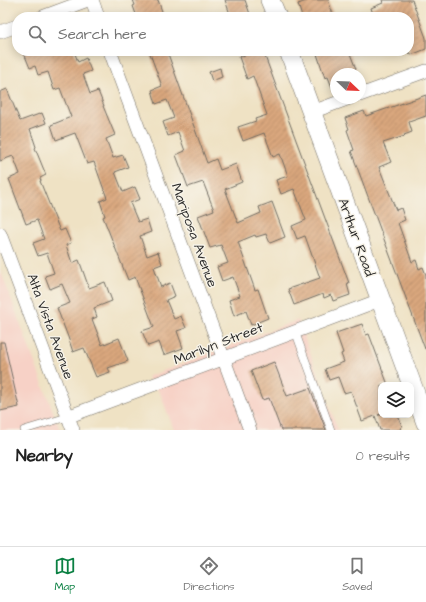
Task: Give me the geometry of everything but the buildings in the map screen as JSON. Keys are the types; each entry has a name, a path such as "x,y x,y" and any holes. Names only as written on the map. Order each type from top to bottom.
{"street":[{"path":"56,12 88,0"},
{"path":"92,0 96,12"},
{"path":"270,0 275,12"},
{"path":"0,32 12,28"},
{"name":"Mariposa Avenue","path":"112,56 250,430"},
{"name":"Arthur Road","path":"291,56 426,423"},
{"path":"366,92 426,71"},
{"path":"312,112 334,104"},
{"name":"Alta Vista Avenue","path":"0,234 73,430"},
{"name":"Marilyn Street","path":"67,417 380,300"}],"lane":[{"path":"295,331 331,430"},
{"path":"24,430 67,417"}],"shaded area":[{"path":"0,269 51,406 60,430 0,430"},
{"path":"298,320 338,430 174,430 160,393 147,377"}]}
